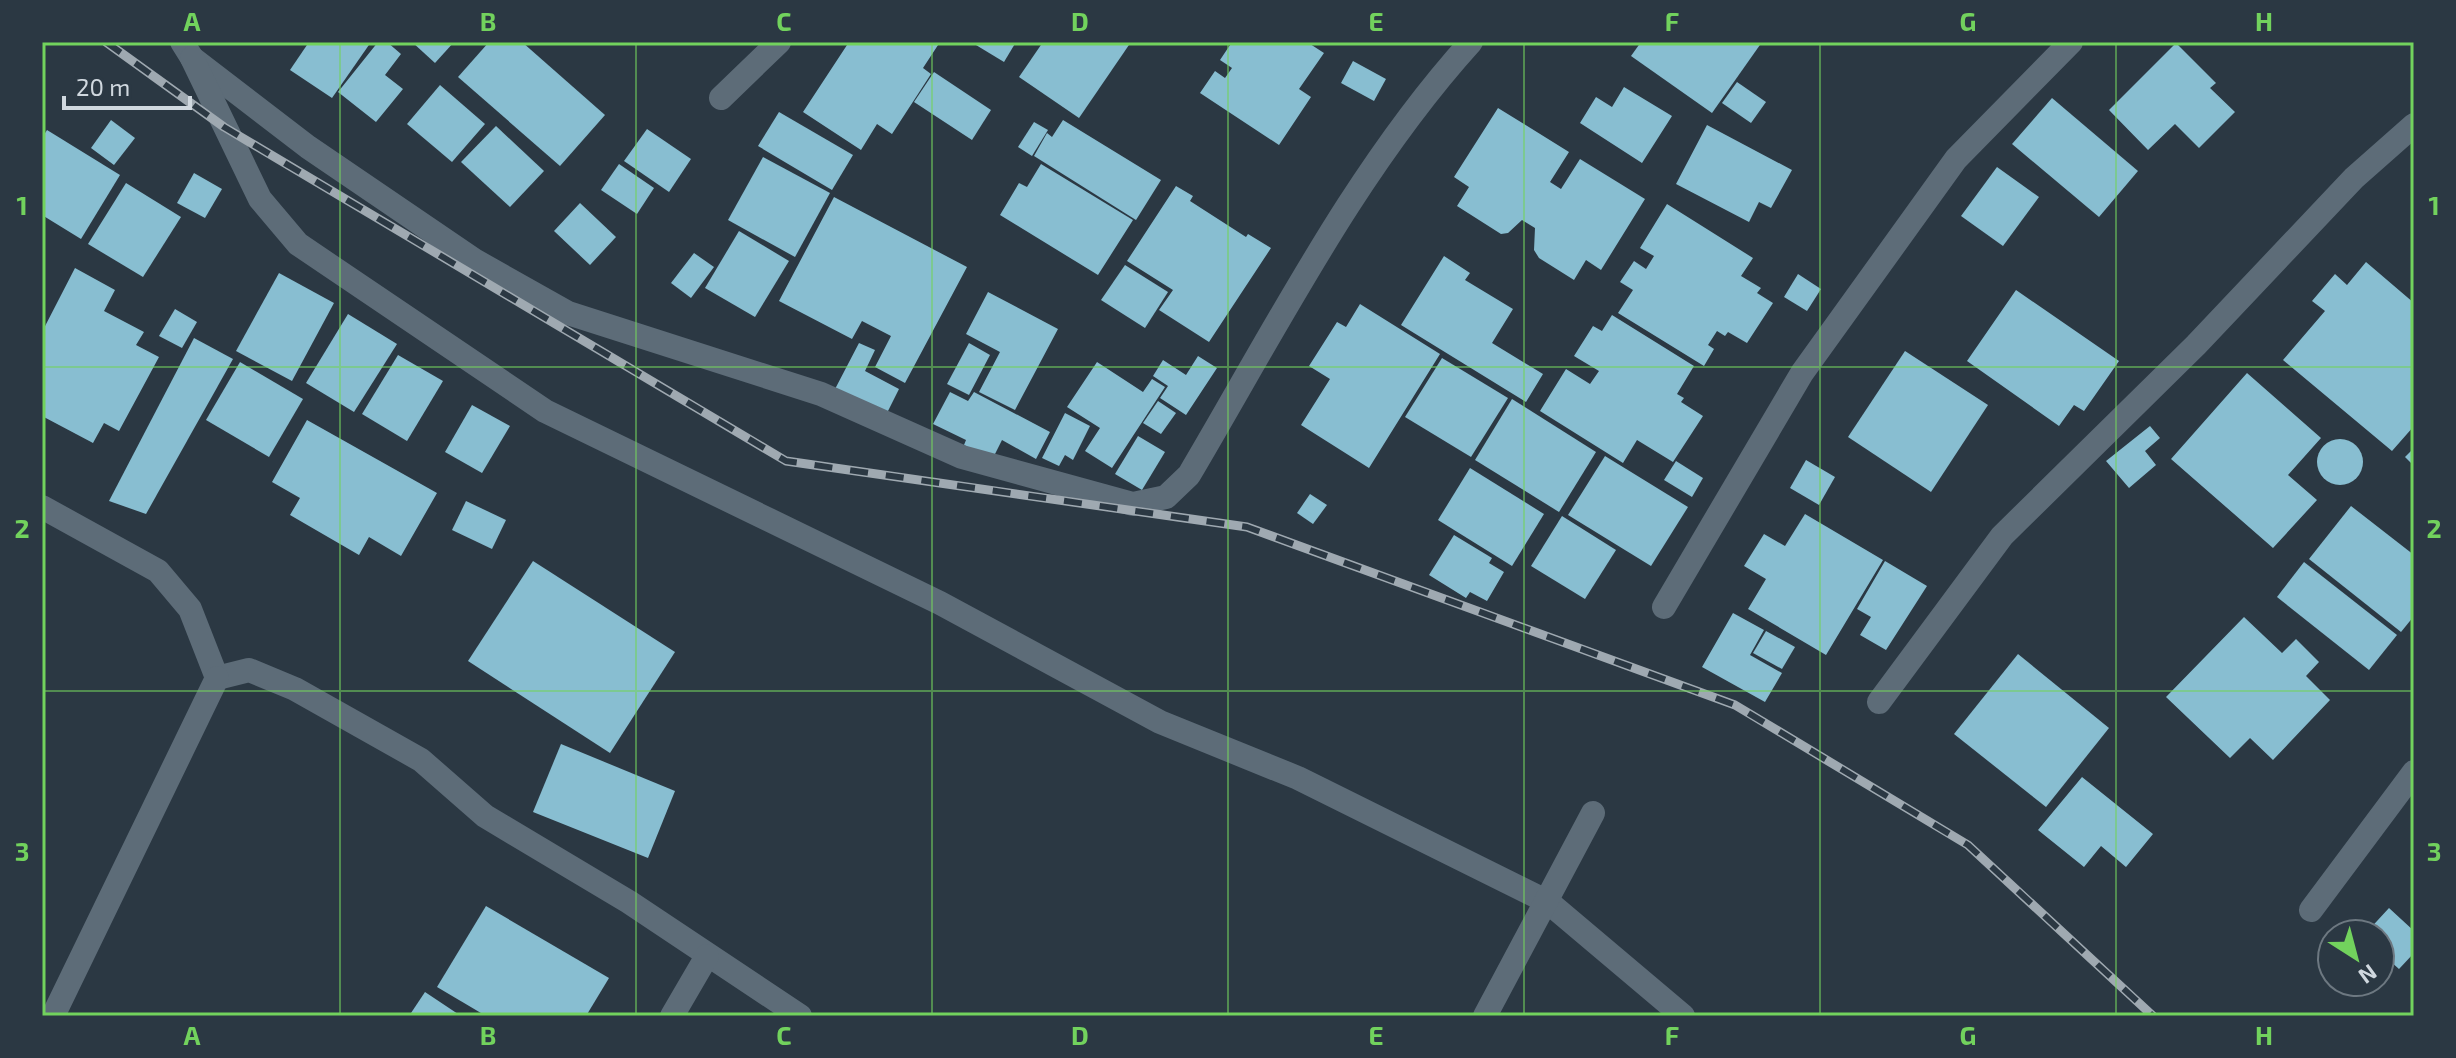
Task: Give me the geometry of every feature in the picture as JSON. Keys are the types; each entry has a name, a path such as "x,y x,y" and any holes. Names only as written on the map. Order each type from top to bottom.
{"street":[{"path":"721,98 779,42"},
{"path":"187,50 308,147 474,260 568,313 821,394 962,457 1133,504 1166,497 1189,475 1329,239 1424,94 1471,42"},
{"path":"1664,607 1802,373 1938,183 1956,159 2071,42"},
{"path":"187,50 260,199 298,244 545,411 940,603 1160,722 1298,778 1548,902 1683,1016"},
{"path":"1879,702 2002,536 2196,345 2354,178 2414,125"},
{"path":"42,507 158,571 190,609 217,678 53,1016"},
{"path":"217,678 249,670 272,679 421,760 485,816 629,902 800,1016"},
{"path":"2311,910 2414,772"},
{"path":"1485,1016 1593,813"},
{"path":"672,1016 707,956"}],"building":[{"path":"309,42 371,42 332,98 290,70"},
{"path":"378,42 387,42 401,54 385,75 403,89 376,122 338,92"},
{"path":"412,42 454,42 435,63"},
{"path":"489,42 522,42 605,115 560,166 458,77"},
{"path":"849,42 940,42 923,68 931,74 892,134 877,124 861,150 803,112"},
{"path":"971,42 1016,42 1004,62"},
{"path":"1043,42 1131,42 1079,118 1019,77"},
{"path":"1232,42 1307,42 1324,53 1299,89 1311,97 1279,145 1200,93 1215,71 1225,78 1232,68 1220,60"},
{"path":"1641,42 1762,42 1712,113 1631,56"},
{"path":"2176,43 2216,83 2210,88 2235,112 2199,148 2175,124 2148,150 2109,110"},
{"path":"1353,61 1386,79 1374,101 1341,83"},
{"path":"934,72 991,110 972,140 914,102"},
{"path":"1737,82 1766,102 1751,123 1722,103"},
{"path":"440,85 485,124 452,162 407,124"},
{"path":"1624,87 1672,116 1642,163 1580,123 1596,97 1612,107"},
{"path":"2052,98 2138,171 2099,217 2012,144"},
{"path":"1498,108 1569,152 1550,182 1561,189 1580,159 1645,199 1601,270 1586,260 1574,280 1539,258 1534,250 1535,228 1522,220 1508,233 1501,234 1457,206 1469,187 1454,177"},
{"path":"779,112 853,155 832,190 758,146"},
{"path":"111,120 135,138 114,165 91,148"},
{"path":"1063,120 1161,180 1136,220 1034,156 1047,133 1052,137"},
{"path":"1034,122 1048,130 1032,156 1018,147"},
{"path":"1707,125 1792,170 1771,208 1759,202 1749,222 1676,184"},
{"path":"496,126 544,171 510,207 461,162"},
{"path":"647,129 691,159 669,192 624,161"},
{"path":"47,130 120,175 81,239 42,215 42,138"},
{"path":"763,157 830,193 795,257 728,220"},
{"path":"619,164 654,188 637,214 601,190"},
{"path":"1041,164 1133,220 1098,275 1000,215 1019,183 1027,187"},
{"path":"1997,167 2039,197 2003,246 1961,216"},
{"path":"194,173 222,189 205,218 177,203"},
{"path":"126,183 181,217 143,277 88,244"},
{"path":"1176,186 1193,196 1190,201 1246,237 1248,234 1271,248 1209,342 1159,310 1173,290 1127,261"},
{"path":"834,197 967,267 905,383 875,367 891,336 862,321 852,339 779,301"},
{"path":"580,203 616,237 590,265 554,231"},
{"path":"1667,204 1753,258 1741,276 1761,288 1757,293 1773,303 1747,343 1728,332 1725,336 1717,331 1708,345 1714,349 1704,366 1618,313 1633,290 1620,282 1634,261 1646,269 1654,256 1640,248"},
{"path":"739,231 789,261 755,317 705,288"},
{"path":"694,253 714,267 691,298 671,283"},
{"path":"1444,256 1470,273 1465,280 1513,309 1492,343 1543,374 1526,402 1401,325"},
{"path":"2366,262 2414,303 2414,426 2392,451 2283,360 2325,311 2312,301 2335,274 2347,285"},
{"path":"1125,265 1168,292 1145,328 1101,300"},
{"path":"75,268 115,290 104,311 144,332 136,345 159,357 119,431 104,423 93,443 42,416 42,332"},
{"path":"279,273 334,303 292,381 236,351"},
{"path":"1798,274 1821,289 1807,311 1784,297"},
{"path":"2016,290 2119,361 2084,411 2074,405 2059,426 1967,361"},
{"path":"988,292 1058,329 1015,410 979,392 1000,352 966,334"},
{"path":"1360,304 1440,354 1369,468 1301,425 1330,379 1309,366 1337,322 1346,327"},
{"path":"175,309 197,322 182,348 159,336"},
{"path":"348,314 397,344 354,412 306,383"},
{"path":"1612,315 1694,366 1677,394 1684,398 1681,402 1703,416 1673,462 1637,440 1623,463 1540,411 1566,369 1590,384 1599,371 1574,356 1593,326 1602,331"},
{"path":"194,338 233,359 146,514 109,501"},
{"path":"859,343 875,350 865,371 899,389 885,417 834,391"},
{"path":"969,343 990,355 969,395 947,384"},
{"path":"1905,351 1988,405 1931,492 1848,437"},
{"path":"398,355 443,381 407,441 362,414"},
{"path":"1198,356 1217,368 1186,415 1160,398 1168,386 1153,376 1163,360 1186,375"},
{"path":"1442,358 1508,398 1471,457 1405,417"},
{"path":"240,362 303,399 269,457 206,420"},
{"path":"1097,362 1143,392 1152,379 1165,387 1112,468 1085,451 1100,428 1067,407"},
{"path":"2247,373 2321,438 2288,475 2317,500 2273,548 2171,459"},
{"path":"950,392 968,401 974,392 1050,432 1036,459 1002,440 992,460 964,445 966,440 933,424"},
{"path":"1512,399 1596,452 1559,512 1475,460"},
{"path":"1158,401 1176,413 1161,434 1143,423"},
{"path":"472,405 510,426 482,473 445,452"},
{"path":"1065,413 1090,426 1073,460 1065,455 1059,466 1042,458"},
{"path":"307,420 437,493 401,556 369,537 359,555 290,515 300,498 272,482"},
{"path":"2150,426 2160,438 2145,451 2156,465 2129,488 2106,461"},
{"path":"1138,436 1165,452 1142,490 1115,474"},
{"path":"2340,439 2357,445 2363,462 2357,479 2340,485 2323,479 2317,462 2323,445"},
{"path":"2414,448 2414,466 2405,457"},
{"path":"1605,456 1688,507 1651,566 1568,515"},
{"path":"1806,460 1835,477 1819,505 1790,488"},
{"path":"1676,461 1703,478 1692,497 1664,480"},
{"path":"1470,468 1544,514 1512,566 1438,520"},
{"path":"1310,494 1327,505 1313,524 1297,513"},
{"path":"466,501 506,520 492,549 452,530"},
{"path":"2351,506 2414,555 2414,616 2401,632 2309,559"},
{"path":"1805,514 1883,560 1826,655 1748,609 1766,579 1744,566 1764,534 1785,546"},
{"path":"1562,516 1616,550 1585,599 1531,566"},
{"path":"1454,535 1492,558 1489,563 1504,572 1487,601 1470,592 1466,598 1429,575"},
{"path":"533,561 675,652 610,753 468,661"},
{"path":"1885,561 1927,586 1886,650 1860,635 1871,617 1857,609"},
{"path":"2304,562 2397,635 2369,670 2277,597"},
{"path":"1733,613 1764,630 1750,655 1782,673 1765,702 1702,667"},
{"path":"2244,617 2282,653 2296,639 2319,662 2306,676 2330,700 2273,760 2250,738 2230,758 2166,697"},
{"path":"1766,631 1795,647 1782,669 1753,653"},
{"path":"2018,654 2109,728 2046,807 1954,734"},
{"path":"561,744 675,791 648,858 533,812"},
{"path":"2082,777 2153,834 2126,867 2101,846 2084,867 2038,830"},
{"path":"486,906 609,978 586,1016 486,1016 437,987"},
{"path":"2389,908 2414,931 2414,953 2399,969 2396,966 2396,918 2380,918"},
{"path":"425,992 461,1016 409,1016"}],"railway":[{"path":"106,42 224,127 786,461 1247,527 1735,705 1968,845 2153,1016"}]}
